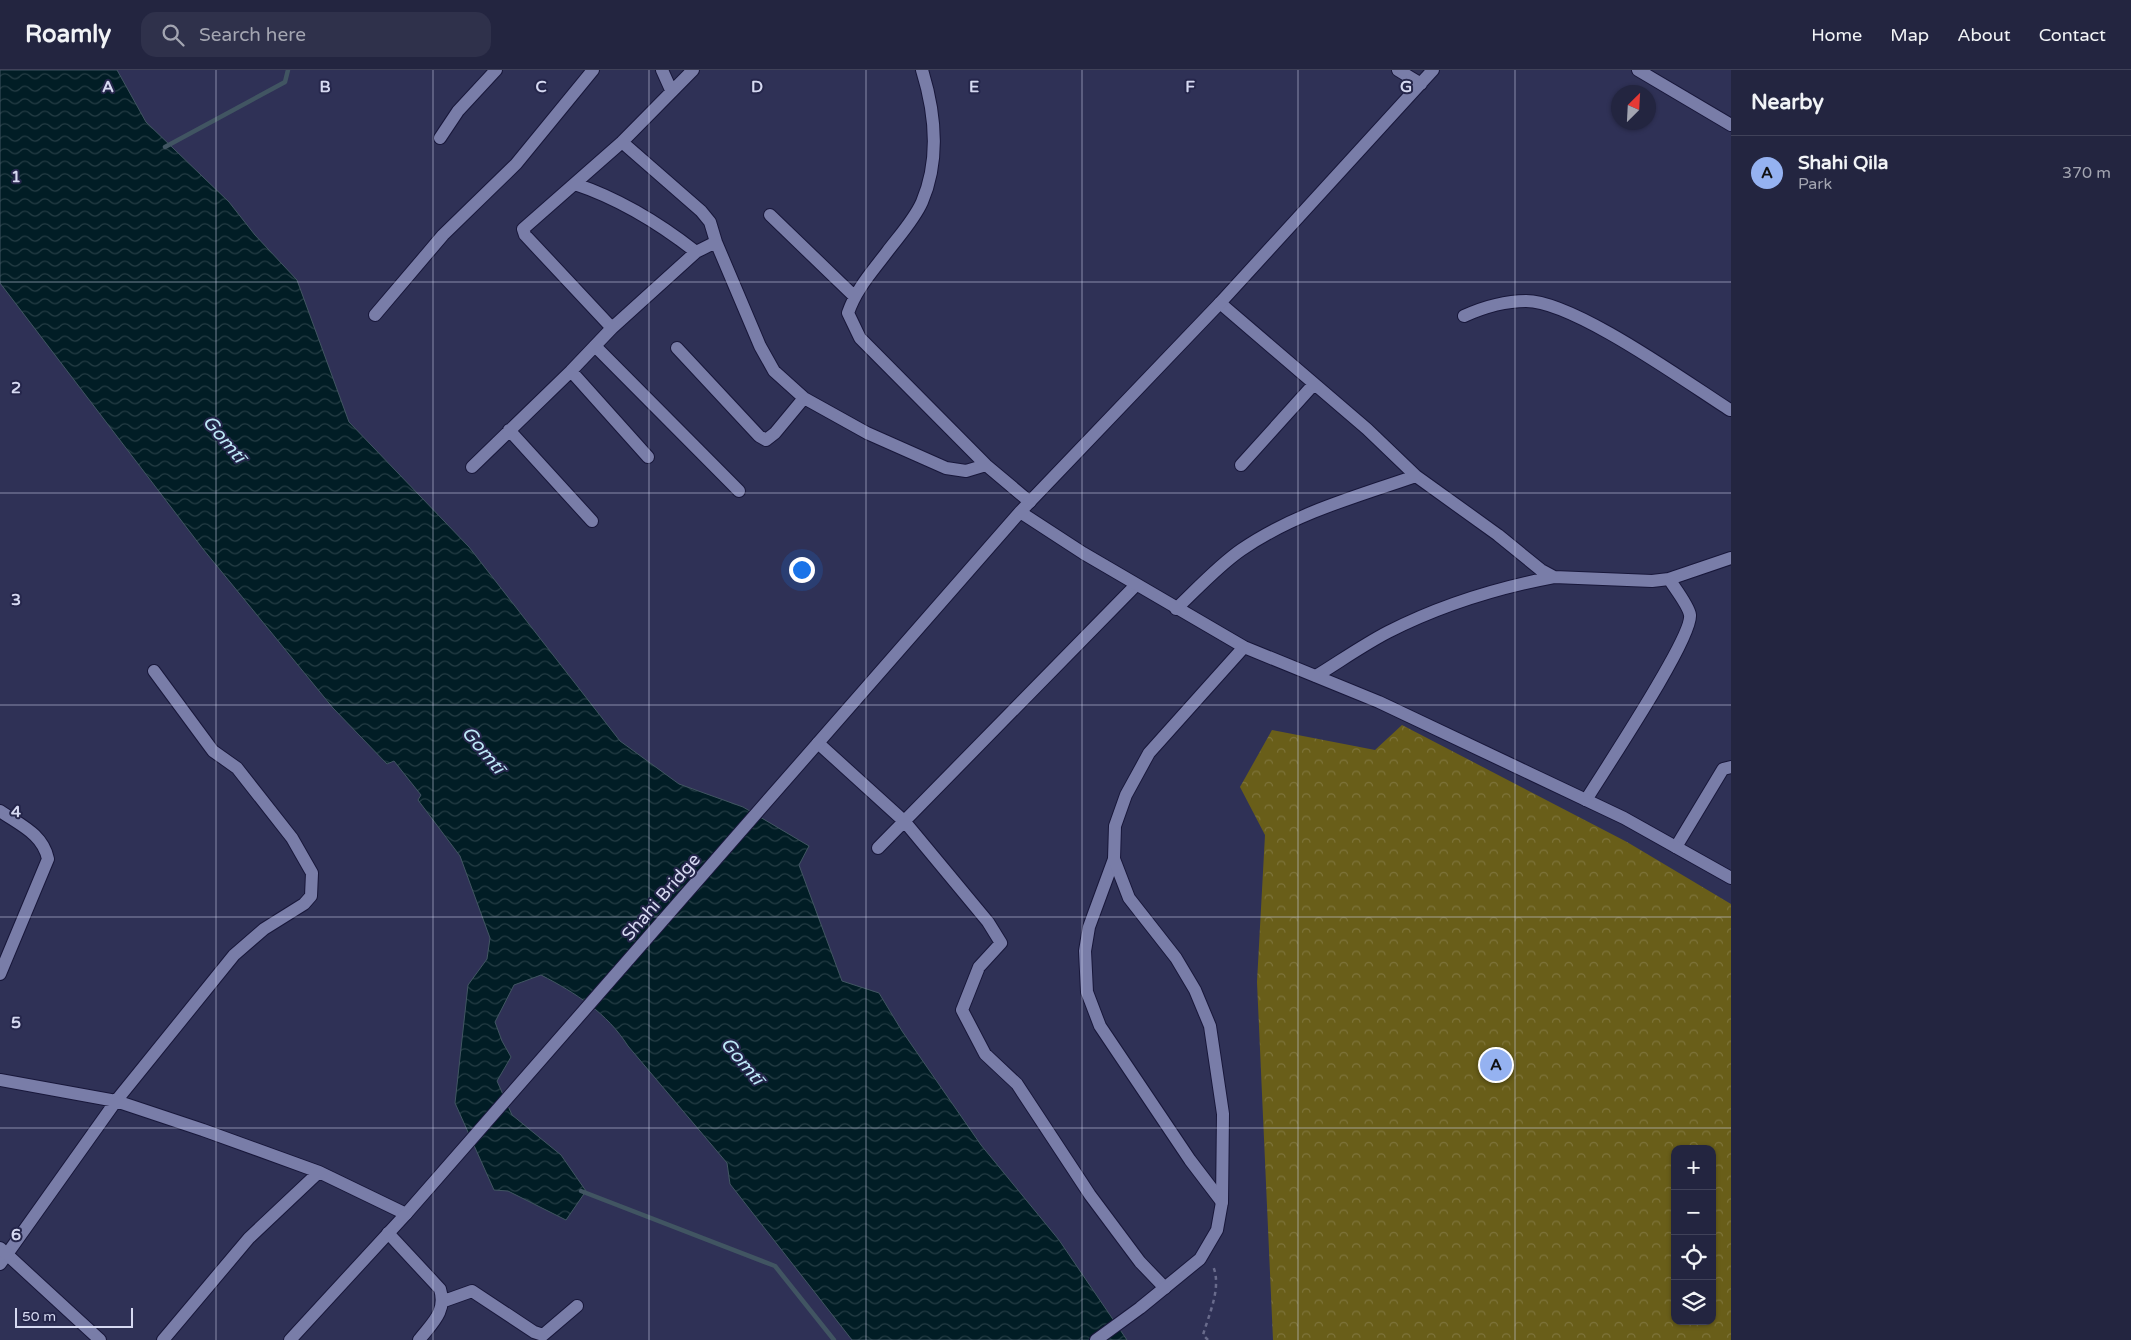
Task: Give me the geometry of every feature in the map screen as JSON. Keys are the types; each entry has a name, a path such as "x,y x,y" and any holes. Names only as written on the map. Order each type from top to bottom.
{"street":[{"path":"440,138 458,111 496,70"},
{"path":"375,314 442,235 516,164 593,70"},
{"path":"662,70 671,90"},
{"path":"612,328 525,235 523,229 622,142 671,90 693,70"},
{"path":"922,70 934,124 932,169 922,202 903,231 854,296 848,313 860,338 986,465 1030,502"},
{"path":"1398,70 1421,84"},
{"name":"Shahi Bridge","path":"290,1340 406,1214 431,1183 1020,512 1220,303 1433,70"},
{"path":"1638,70 1731,125"},
{"path":"622,142 701,211 710,222 716,242 769,363 774,371 804,398 867,434 946,468 966,471 986,465"},
{"path":"576,184 608,194 666,229 696,252"},
{"path":"770,215 854,296"},
{"path":"472,467 571,372 612,328 696,252 716,242"},
{"path":"1464,316 1488,306 1528,301 1560,310 1592,323 1731,410"},
{"path":"1220,303 1367,429 1416,476 1498,535 1541,570 1554,577 1573,580 1652,581 1669,579 1731,558"},
{"path":"595,346 739,491"},
{"path":"677,348 759,436 766,440 775,434 804,398"},
{"path":"571,372 648,457"},
{"path":"1241,465 1314,384"},
{"path":"509,430 592,521"},
{"path":"1176,609 1240,551 1276,528 1332,505 1416,476"},
{"path":"1020,512 1083,554 1244,647 1379,702 1586,800 1731,878"},
{"path":"1316,676 1387,632 1464,599 1504,587 1554,577"},
{"path":"1586,800 1653,694 1688,629 1690,614 1669,579"},
{"path":"878,848 1136,585"},
{"path":"1222,1202 1190,1160 1100,1026 1087,992 1085,951 1089,927 1114,858 1115,826 1123,802 1149,753 1244,647"},
{"path":"100,1340 2,1255 116,1101 234,955 264,929 304,904 311,896 312,885 312,873 292,838 237,768 213,751 154,671"},
{"path":"818,743 905,822 988,922 1001,943 979,966 962,1010 985,1054 1017,1084 1090,1195 1140,1262 1165,1288"},
{"path":"1676,847 1723,769 1731,767"},
{"path":"0,811 40,838 46,848 48,859 0,974"},
{"path":"1096,1340 1140,1308 1200,1259 1217,1230 1222,1202 1223,1114 1210,1026 1195,990 1176,958 1129,898 1114,858"},
{"path":"0,1080 116,1101 319,1172 406,1214"},
{"path":"163,1340 249,1238 319,1172"},
{"path":"388,1234 440,1289 444,1301 441,1312 419,1340"},
{"path":"444,1301 472,1291 534,1332 543,1335 576,1306"}],"path":[{"path":"1204,1252 1214,1268 1216,1280 1215,1295 1203,1335 1208,1340"}],"green space":[{"path":"1402,725 1627,842 1731,904 1731,1340 1273,1340 1257,982 1265,835 1240,787 1272,730 1375,750"}],"water":[{"name":"Gomtī","path":"0,70 117,70 146,122 229,202 255,235 297,280 349,422 469,547 620,741 679,784 743,807 809,846 799,865 842,981 879,993 902,1031 981,1145 1059,1240 1127,1340 852,1340 730,1184 727,1163 628,1046 620,1034 590,1005 541,975 514,985 495,1022 502,1041 511,1057 497,1081 512,1115 561,1155 586,1191 566,1220 508,1191 494,1190 455,1103 468,985 487,959 490,938 460,856 418,800 421,795 394,761 387,764 333,708 203,549 0,283"}],"waterway":[{"path":"165,147 285,82 288,70"},
{"path":"581,1191 775,1266 834,1340"}],"place":[{"name":"Shahi Qila","path":"1496,1065"}]}
